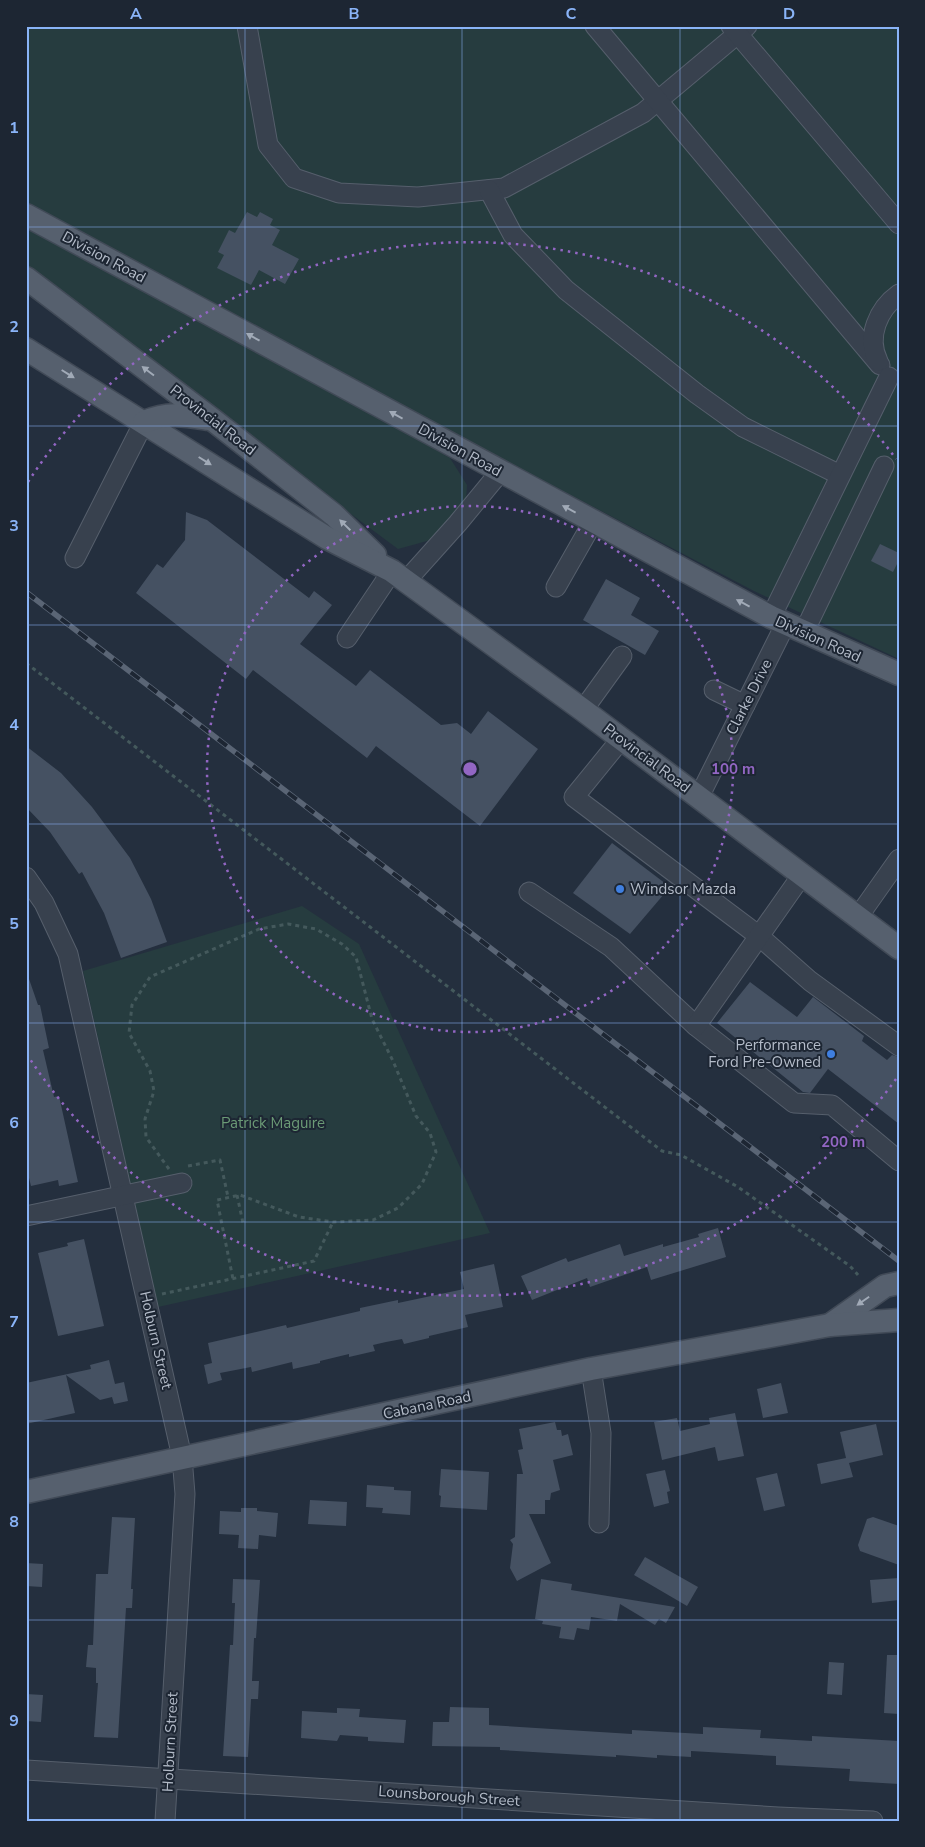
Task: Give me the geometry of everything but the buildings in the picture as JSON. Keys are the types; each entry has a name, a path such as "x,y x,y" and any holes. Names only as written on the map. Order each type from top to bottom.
{"main road":[{"name":"Division Road","path":"26,216 787,625 899,674"},
{"name":"Provincial Road","path":"26,278 213,420 334,515 399,576 622,738 899,948"},
{"name":"Provincial Road","path":"26,348 327,538 399,576"},
{"path":"144,422 170,414 182,414 213,420"},
{"name":"Cabana Road","path":"830,1325 885,1286 899,1283"},
{"name":"Cabana Road","path":"26,1492 591,1369 830,1325 899,1320"}],"street":[{"path":"247,26 268,145 294,178 339,193 418,197 504,188 643,113 739,29 899,224"},
{"path":"595,26 889,376"},
{"path":"489,190 513,235 566,290 697,394 744,426 840,475"},
{"path":"889,376 876,358 873,340 876,323 884,307 899,294"},
{"path":"787,625 840,475 889,376"},
{"path":"75,558 144,422"},
{"path":"787,625 884,466"},
{"path":"347,638 399,576 458,523 500,472"},
{"path":"556,587 593,522"},
{"name":"Clarke Drive","path":"699,797 787,625"},
{"path":"583,710 622,656"},
{"path":"714,690 745,705"},
{"path":"622,738 574,797 759,936 810,981 899,1046"},
{"path":"858,917 899,860"},
{"path":"696,1026 802,874"},
{"name":"Holburn Street","path":"26,876 44,903 68,954 182,1458 185,1494 165,1821"},
{"path":"529,892 611,947 696,1026 794,1103 832,1105 899,1161"},
{"path":"26,1216 123,1195 176,1176"},
{"path":"591,1369 601,1433 599,1523"},
{"name":"Lounsborough Street","path":"26,1770 778,1819 873,1821"}],"path":[{"path":"26,663 662,1150 680,1155 738,1187 850,1266 858,1275"},
{"path":"176,1176 146,1137 144,1119 154,1091 150,1071 129,1033 132,1005 150,977 259,929 288,924 316,929 342,944 356,957 372,1019 416,1116 430,1133 436,1152 422,1184 398,1208 373,1220 334,1222 300,1217 240,1195 216,1200 233,1279"},
{"path":"237,1196 243,1223"},
{"path":"162,1294 314,1261 334,1222"}],"green space":[{"path":"26,26 899,26 899,659 754,591 26,210"},
{"path":"26,223 319,381 450,458 467,485 466,501 438,538 398,549 164,375 26,269"},
{"name":"Patrick Maguire","path":"302,906 359,944 490,1233 158,1307 83,971"}],"railway":[{"path":"26,592 899,1261"}],"place":[{"name":"Windsor Mazda","path":"620,889"},
{"name":"Performance Ford Pre-Owned","path":"831,1054"}]}
